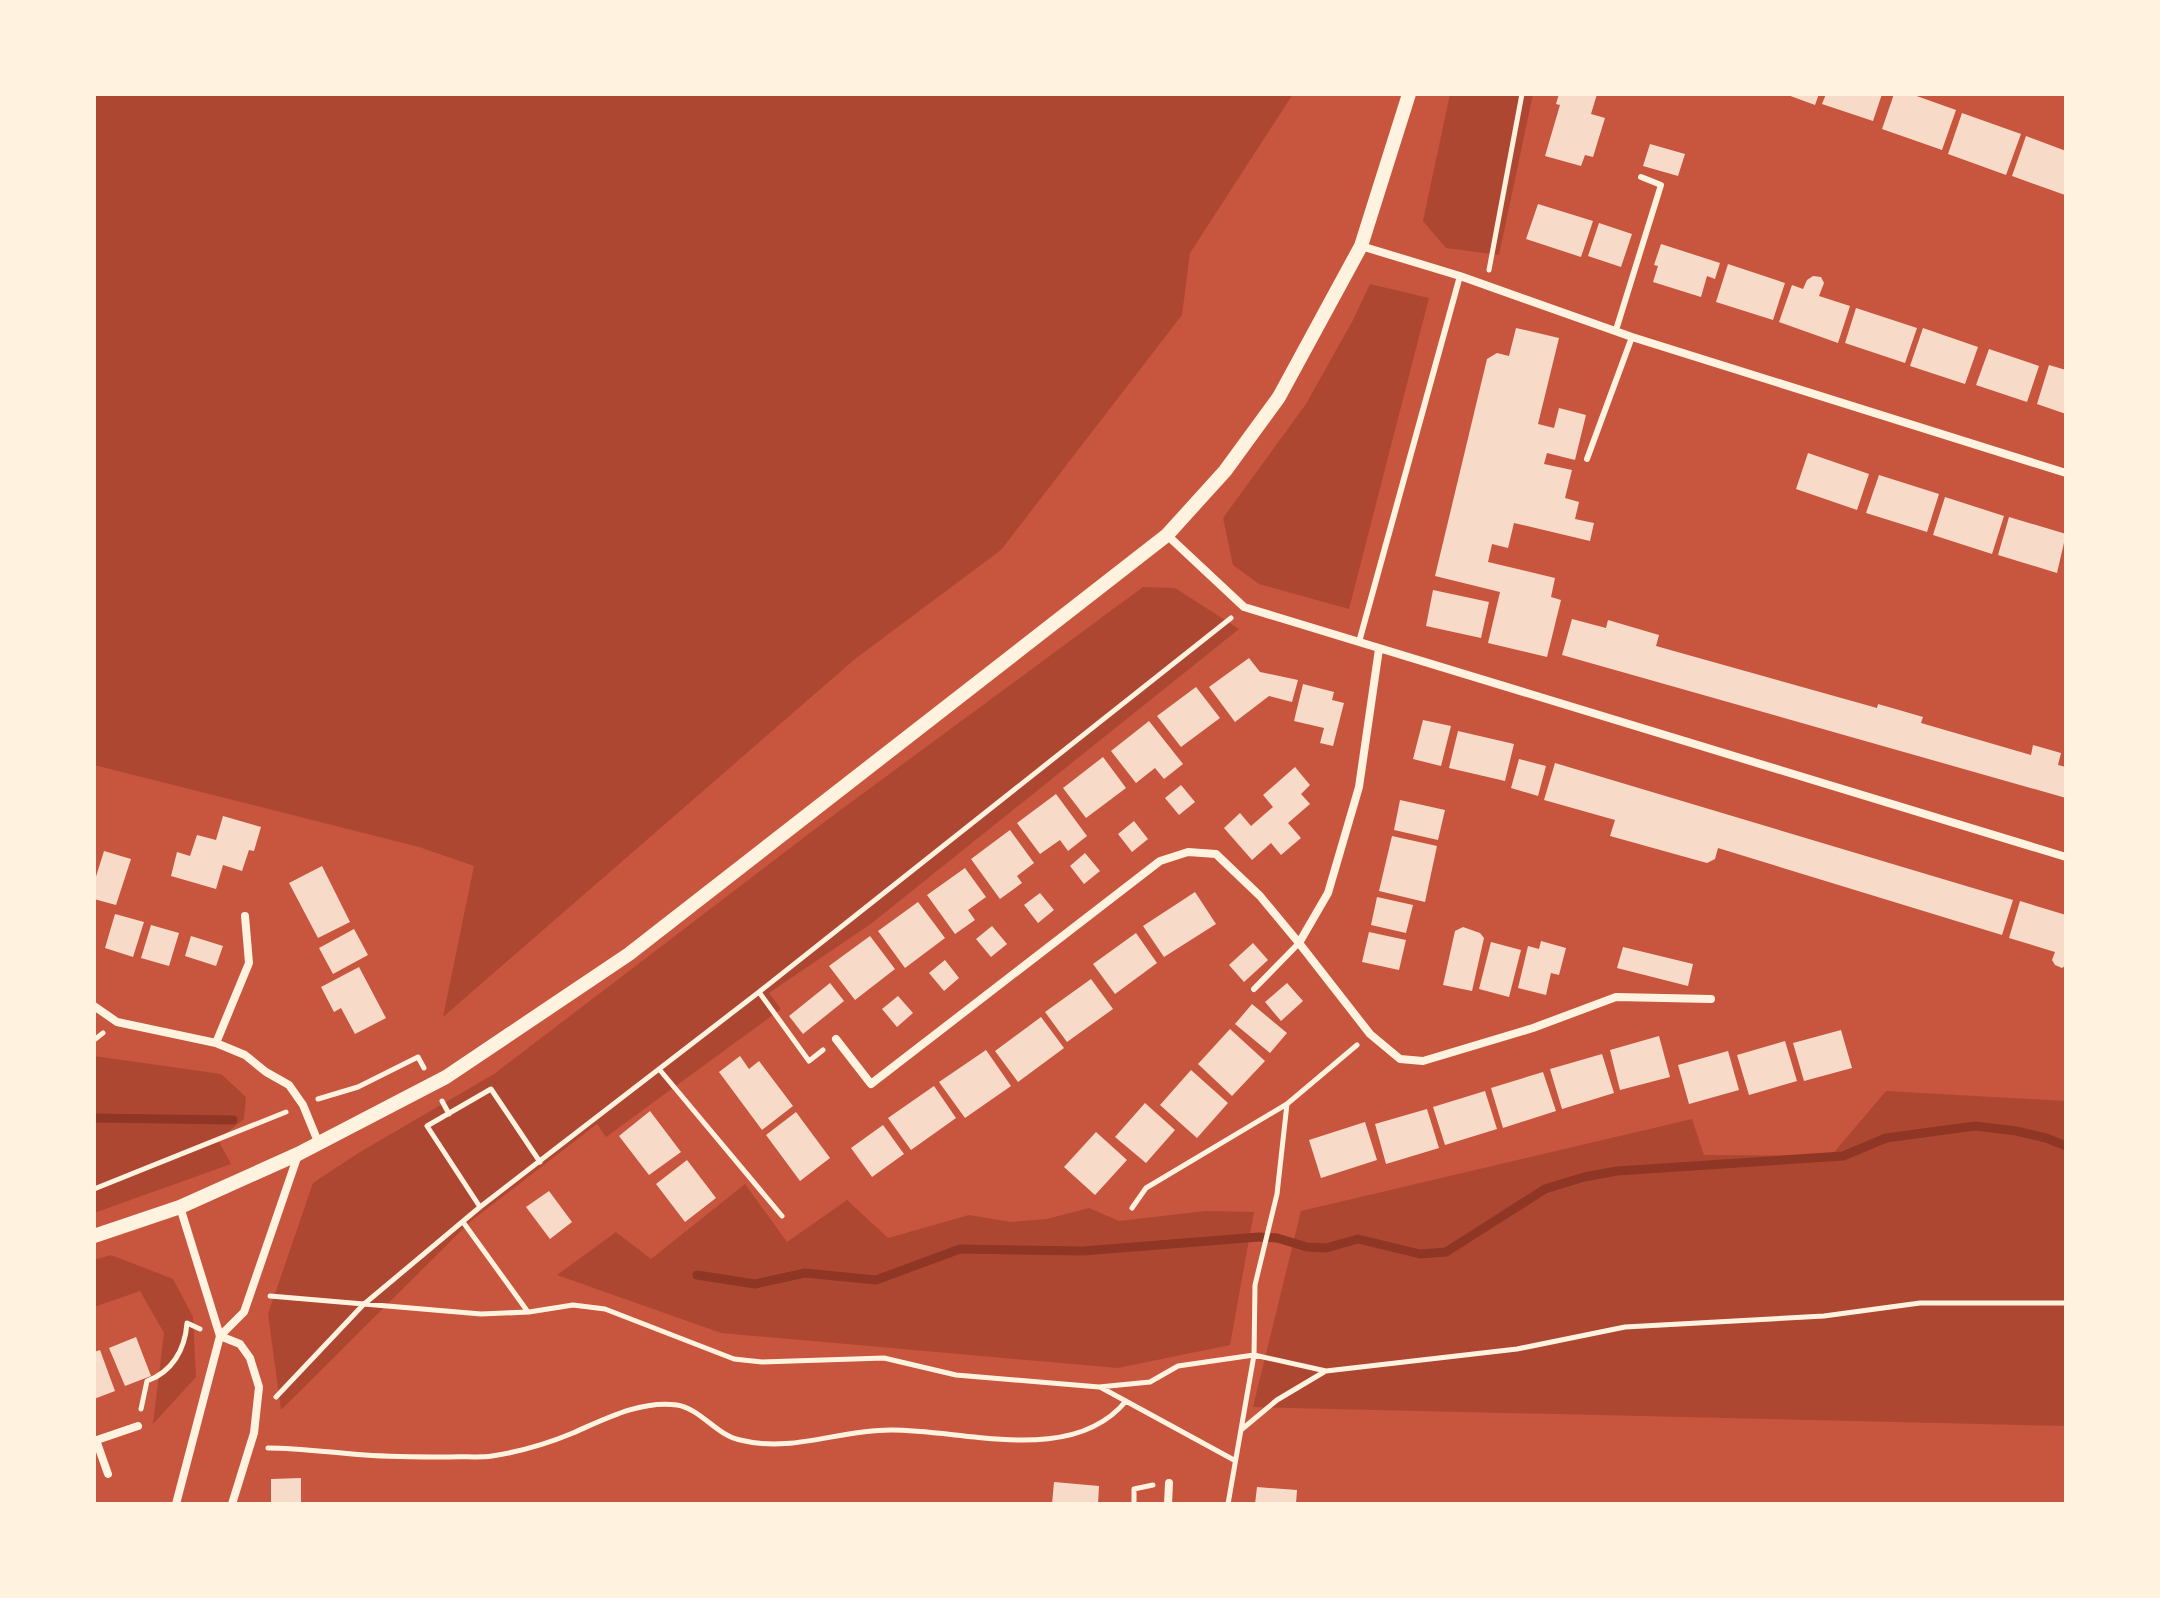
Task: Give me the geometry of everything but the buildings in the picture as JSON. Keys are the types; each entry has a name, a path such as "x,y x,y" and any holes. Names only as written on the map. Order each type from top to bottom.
{"street":[{"path":"94,1236 180,1207 298,1154 446,1077 629,954 1167,535 1225,471 1279,397 1361,246 1409,94"},
{"path":"1361,246 1485,284 1632,337 2066,473"},
{"path":"1167,535 1244,607 2066,857"},
{"path":"1299,943 1328,893 1359,787 1379,649"},
{"path":"836,1039 871,1084 1160,861 1188,852 1216,854 1260,896 1370,1034 1400,1059 1423,1061 1533,1028 1616,997 1711,999"},
{"path":"216,1043 249,963 245,916"},
{"path":"94,1006 117,1022 216,1043 245,1055 289,1085 303,1105 320,1144"},
{"path":"176,1504 220,1336 244,1312 298,1154"},
{"path":"180,1207 220,1336"},
{"path":"220,1336 240,1344 250,1358 259,1387 254,1433 232,1504"},
{"path":"108,1474 95,1440 138,1426"},
{"path":"1168,1504 1169,1483"}],"lane":[{"path":"1616,330 1661,185 1641,177"},
{"path":"1359,642 1460,276"},
{"path":"1587,459 1632,337"},
{"path":"1254,989 1299,943"}],"path":[{"path":"1485,284 1522,94"},
{"path":"274,1398 363,1305 480,1207 759,992 1244,607"},
{"path":"759,992 809,1061 836,1039"},
{"path":"1132,1208 1146,1188 1287,1104 1370,1034"},
{"path":"324,1096 358,1087 418,1057"},
{"path":"659,1069 782,1216"},
{"path":"480,1207 427,1126 491,1089 540,1162"},
{"path":"1228,1504 1254,1355 1255,1285 1277,1194 1287,1104"},
{"path":"94,1189 269,1120"},
{"path":"463,1222 529,1312"},
{"path":"270,1296 481,1314 529,1312 573,1305 605,1309 734,1359 762,1362 884,1358 956,1375 1099,1387 1150,1382 1178,1366 1254,1355 1326,1371 1517,1349 1625,1327 1824,1316 1920,1303 2066,1303"},
{"path":"138,1426 147,1381 158,1377 179,1355 187,1323 220,1336"},
{"path":"1240,1430 1277,1400 1326,1371"},
{"path":"1099,1387 1234,1460"},
{"path":"267,1448 302,1448 365,1455 491,1456 570,1434 638,1408 678,1405 737,1440 766,1444 796,1444 863,1431 891,1430 1026,1440 1066,1436 1096,1427 1126,1401"},
{"path":"1134,1489 1134,1504"}],"shaded area":[{"path":"94,94 1293,94 1190,253 1182,315 1001,550 855,659 443,1017 474,866 419,847 94,765"},
{"path":"1450,94 1533,94 1499,255 1446,248 1423,221"},
{"path":"1370,284 1429,298 1349,609 1259,584 1233,565 1223,518 1306,404"},
{"path":"1143,587 1175,588 1239,629 872,923 769,993 781,1009 606,1137 597,1124 471,1221 281,1410 268,1314 313,1183 494,1074 827,820"},
{"path":"94,1056 221,1074 246,1097 244,1119 218,1140 231,1164 94,1213"},
{"path":"1886,1091 2066,1101 2066,1426 1253,1407 1301,1211 1692,1119 1704,1155 1831,1156"},
{"path":"745,1184 787,1242 847,1200 888,1238 969,1215 1011,1222 1047,1219 1089,1208 1119,1221 1205,1211 1254,1212 1230,1345 1118,1368 721,1333 557,1275 616,1232 651,1259"},
{"path":"111,1255 173,1279 193,1317 196,1377 153,1424 164,1333 140,1291 94,1307 94,1260"}],"waterway":[{"path":"94,1118 233,1120"},
{"path":"697,1275 755,1284 805,1273 876,1280 960,1249 1083,1251 1259,1237 1277,1238 1307,1247 1326,1248 1358,1239 1420,1254 1446,1252 1545,1189 1617,1171 1843,1156 1886,1138 1975,1126 2016,1131 2066,1146"}]}
